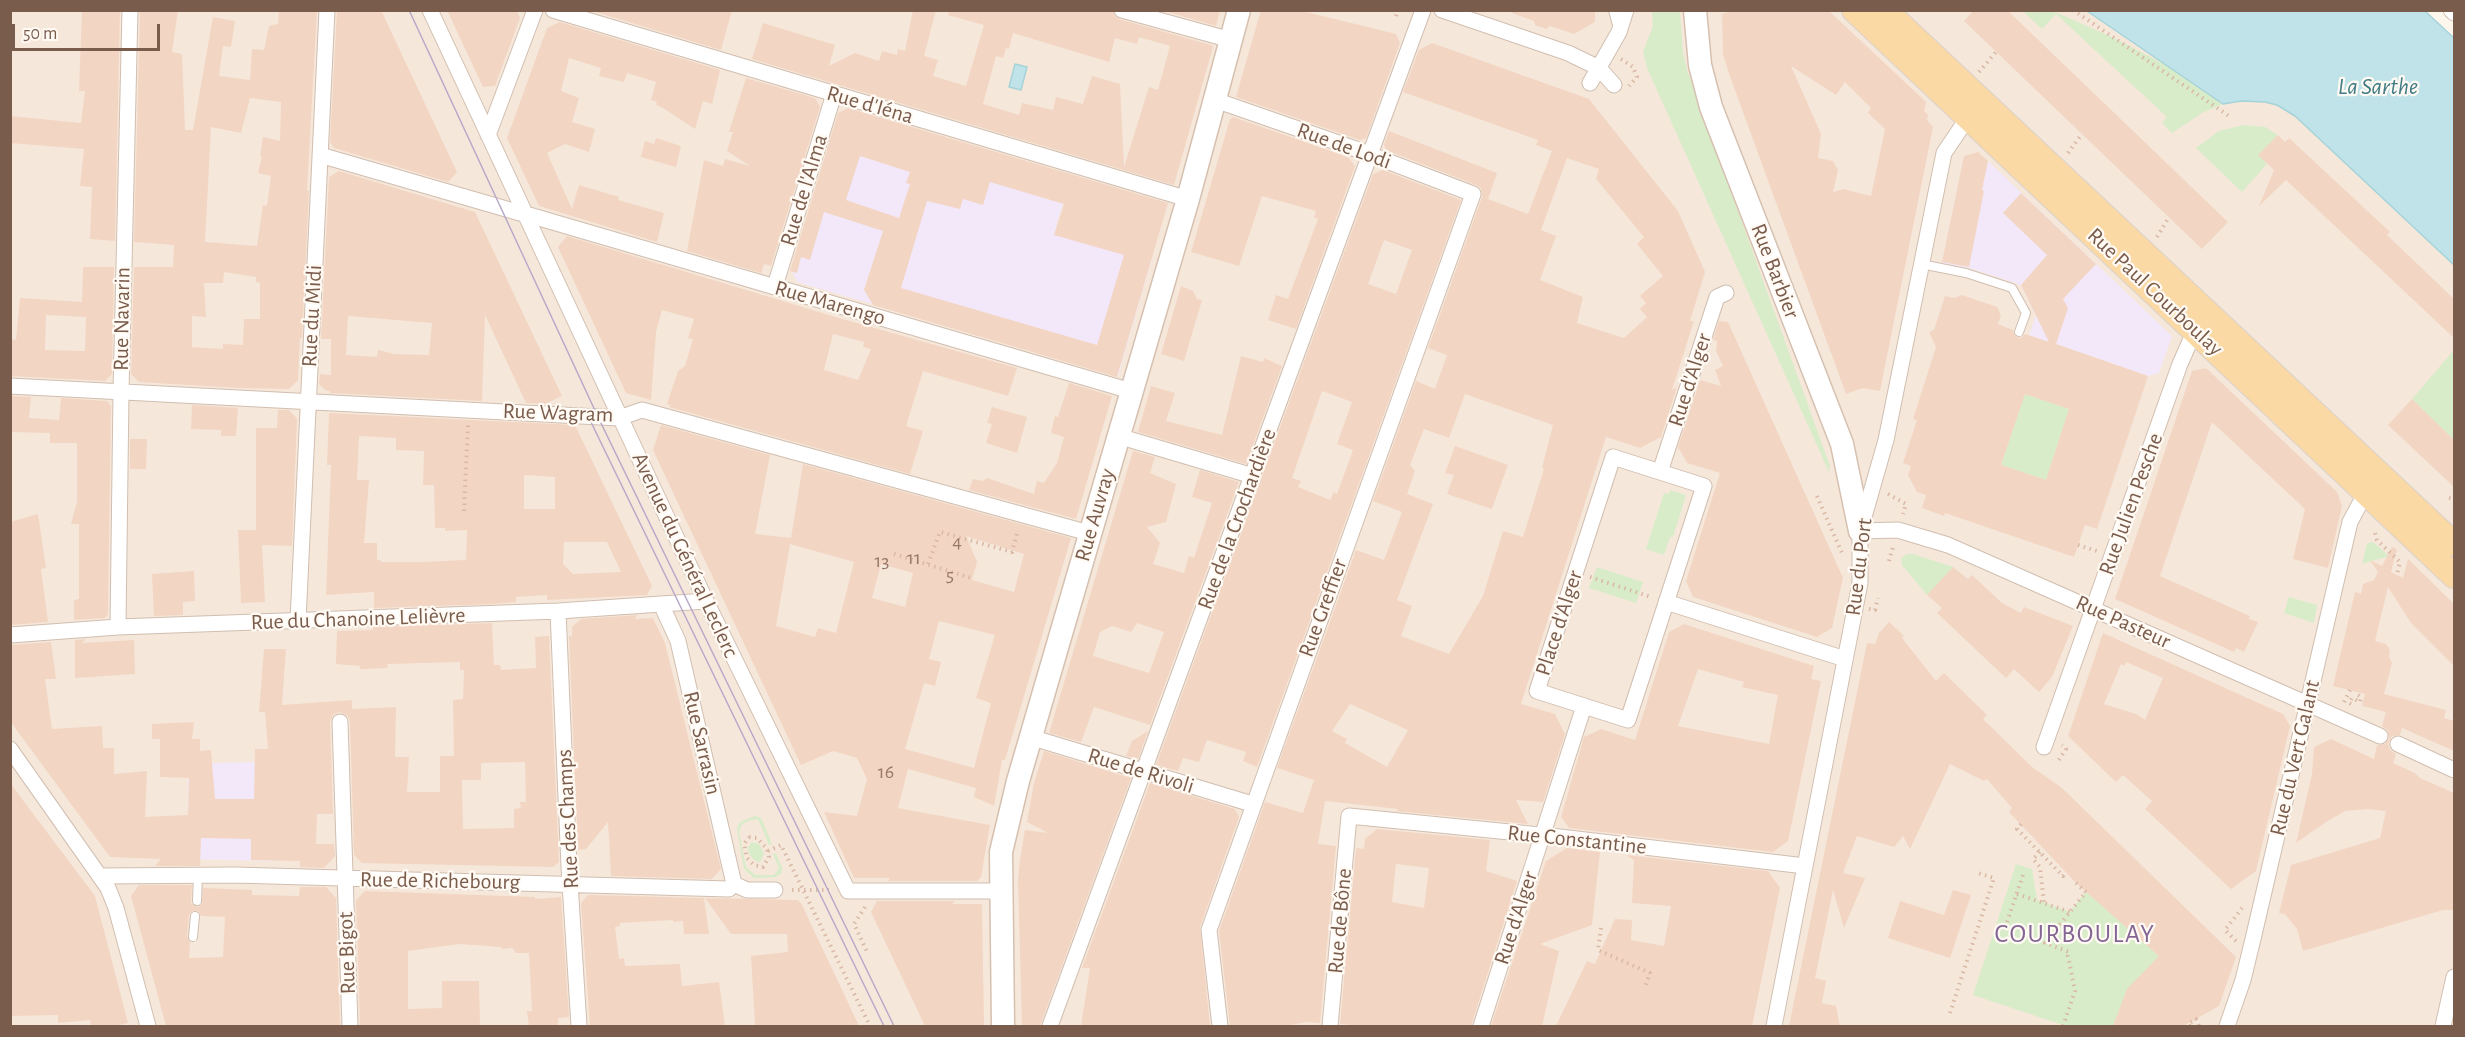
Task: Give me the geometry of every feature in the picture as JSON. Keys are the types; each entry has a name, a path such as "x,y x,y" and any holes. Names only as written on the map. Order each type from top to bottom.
{"main road":[{"name":"Rue Paul Courboulay","path":"1854,10 1969,116 2205,325 2374,483 2454,544"},
{"name":"Rue Paul Courboulay","path":"1885,10 2151,247 2205,325"},
{"name":"Rue Paul Courboulay","path":"2374,483 2454,576"}],"street":[{"name":"Rue Navarin","path":"118,627 130,10"},
{"name":"Rue du Midi","path":"298,621 327,10"},
{"name":"Avenue du Général Leclerc","path":"430,10 619,418 848,891"},
{"path":"488,135 535,10"},
{"name":"Rue d'Iéna","path":"553,10 1188,199"},
{"path":"1122,10 1231,40"},
{"name":"Rue Auvray","path":"1003,1026 1001,852 1030,737 1188,199 1239,10"},
{"path":"1442,10 1568,53 1599,68 1614,85"},
{"path":"1590,83 1619,33 1626,10"},
{"name":"Rue Barbier","path":"1695,10 1700,64 1711,107 1842,444 1860,531"},
{"name":"Rue de la Crochardière","path":"1050,1026 1421,16"},
{"name":"Rue de l'Alma","path":"775,286 834,94"},
{"name":"Rue de Lodi","path":"1215,99 1473,194"},
{"name":"Rue du Port","path":"1774,1026 1860,583 1860,531 1886,440 1944,153 1969,116"},
{"name":"Rue Marengo","path":"320,155 1131,391"},
{"name":"Rue Greffier","path":"1220,1026 1209,930 1252,804 1473,194"},
{"name":"Rue d'Alger","path":"1660,472 1721,295"},
{"name":"Rue Julien Pesche","path":"2044,747 2180,364 2205,325"},
{"name":"Rue Wagram","path":"10,386 619,418 642,410 1089,533"},
{"path":"1118,436 1253,476"},
{"name":"Place d'Alger","path":"1613,457 1660,472 1704,486 1628,720 1537,691 1613,457"},
{"name":"Rue du Vert Galant","path":"2227,1026 2243,980 2350,522 2374,483"},
{"name":"Rue Pasteur","path":"1860,531 1898,530 1948,545 2380,736"},
{"name":"Rue du Chanoine Lelièvre","path":"10,635 118,627 558,611 706,601"},
{"path":"1666,603 1845,659"},
{"name":"Rue Sarrasin","path":"661,604 678,641 734,884"},
{"name":"Rue des Champs","path":"558,611 579,1026"},
{"name":"Rue d'Alger","path":"1480,1026 1584,706"},
{"name":"Rue Bigot","path":"340,722 350,1026"},
{"name":"Rue de Rivoli","path":"1030,737 1252,804"},
{"path":"2398,744 2454,770"},
{"path":"10,749 100,876 116,908 148,1026"},
{"name":"Rue Constantine","path":"1349,816 1542,835 1805,866"},
{"name":"Rue de Bône","path":"1330,1026 1349,816"},
{"name":"Rue de Richebourg","path":"100,876 198,875 570,883 729,889 734,884 747,890 775,890"},
{"path":"848,891 1002,891"},
{"path":"2443,1026 2454,977"}],"lane":[{"path":"1613,10 1614,22 1619,33"},
{"path":"1921,264 1965,273 2012,288 2025,313 2019,332"},
{"path":"197,901 198,875"},
{"path":"193,937 195,916"}],"path":[{"path":"2073,10 2229,116"},
{"path":"1981,69 1996,52"},
{"path":"2068,153 2082,134"},
{"path":"2151,247 2169,217"},
{"path":"464,512 469,410"},
{"path":"1817,496 1845,561"},
{"path":"1902,518 1906,504"},
{"path":"928,564 940,532 1012,552 1022,515"},
{"path":"2078,545 2095,551"},
{"path":"1889,561 1893,546"},
{"path":"894,554 971,578"},
{"path":"2397,574 2400,562"},
{"path":"1576,572 1666,603"},
{"path":"1875,610 1878,598"},
{"path":"2344,702 2350,690"},
{"path":"2021,824 2017,829 2063,876 2066,872"},
{"path":"748,837 754,837 761,840 768,851 768,861 763,867 758,867 747,858 744,844 748,837"},
{"path":"768,851 781,845 870,1026"},
{"path":"2040,852 2033,859 2040,867 2044,903"},
{"path":"2007,922 2024,872"},
{"path":"1950,1013 1994,878 1978,873"},
{"path":"2063,1026 2075,991 2069,952 2045,943 2086,892 2076,884"},
{"path":"803,891 848,891"},
{"path":"2017,894 2070,912"},
{"path":"2225,930 2246,902"},
{"path":"854,924 868,954"},
{"path":"1601,928 1598,950 1650,973 1644,987"},
{"path":"2191,1026 2188,1024 2196,1019 2198,1025"}],"shaded area":[{"path":"10,11 2087,11 2223,104 2241,101 2265,102 2277,105 2295,116 2454,265 2454,1026 11,1026"},
{"path":"848,108 998,153 1063,204 1056,226 1151,262 1118,376 797,282 792,271 839,113"},
{"path":"1988,161 2172,336 2159,373 2148,376 2029,335 2036,316 2021,285 1969,268 1942,263 1958,186 1981,190"},
{"path":"255,762 276,785 274,861 188,859 188,764"}],"green space":[{"path":"1652,11 1680,11 1683,53 1687,70 1830,466 1829,472 1647,68 1643,52 1653,26"},
{"path":"2023,11 2053,11 2114,38 2166,65 2223,104 2202,113 2172,133 2162,123 2167,117 2056,14 2042,29"},
{"path":"2244,125 2265,127 2278,135 2259,155 2267,164 2242,192 2196,148 2219,131"},
{"path":"2454,350 2454,440 2412,399"},
{"path":"2025,394 2069,409 2046,480 2001,465"},
{"path":"1670,490 1686,495 1673,537 1670,537 1664,555 1646,549 1664,493 1669,494"},
{"path":"2373,542 2389,556 2362,564 2367,543"},
{"path":"1907,554 1953,567 1927,595 1902,565 1901,558"},
{"path":"1597,567 1643,582 1636,603 1589,588"},
{"path":"2289,597 2317,605 2314,623 2284,613"},
{"path":"755,816 761,818 772,844 769,845 758,819 742,824 739,832 746,867 755,875 774,875 779,868 773,854 776,853 782,868 781,874 775,877 754,878 744,869 737,829 740,822"},
{"path":"752,842 759,844 764,853 760,862 754,860 749,854 748,847"},
{"path":"2016,864 2032,869 2037,900 2070,912 2086,892 2179,975 2142,973 2127,990 2113,1026 2066,1026 1973,995"}],"water":[{"name":"La Sarthe","path":"2087,11 2425,11 2454,38 2454,265 2295,116 2277,105 2265,102 2241,101 2223,104"},
{"path":"1015,64 1027,67 1021,90 1009,87"}],"building":[{"path":"82,10 120,10 115,241 90,239 92,187 80,186 84,149 10,143 10,116 81,123 85,91 79,91"},
{"path":"140,10 178,10 172,52 182,54 185,130 193,130 213,17 235,21 231,47 223,46 219,76 250,80 252,49 264,50 269,26 278,24 279,10 317,10 302,338 300,338 298,380 289,389 139,382 131,374 134,267 173,267 174,245 134,242","holes":["250,98 281,102 280,141 263,137 258,173 271,176 267,206 263,205 257,246 205,242 211,127 241,133","224,272 256,277 256,282 260,283 260,319 244,319 243,345 223,344 223,349 192,347 192,316 206,317 204,283 223,283"]},
{"path":"337,10 381,10 457,172 448,182 334,148 330,142"},
{"path":"447,10 517,10 520,18 495,86 483,87"},
{"path":"589,10 732,10 721,50"},
{"path":"913,10 936,10 924,56 938,60 933,76 966,86 984,25 948,15 949,10 1113,10 1119,19 1213,47 1174,185 752,59 763,23 835,45 829,66 855,53 879,61 882,51 897,55 898,49 905,51","holes":["1013,33 1109,62 1115,38 1137,44 1139,37 1170,46 1158,90 1149,87 1124,167 1120,84 1092,76 1083,104 1056,97 1053,110 1022,103 1019,115 983,104 996,56 1003,58 1006,48 1009,49"]},
{"path":"1161,10 1220,10 1216,26"},
{"path":"1261,10 1298,10 1396,34 1400,43 1366,138 1360,140 1236,97"},
{"path":"1513,10 1595,10 1595,22 1574,34 1550,26 1546,29 1535,25 1534,21 1512,13"},
{"path":"1736,10 1828,10 1926,102 1924,111 1933,127 1880,391 1863,388 1846,394 1728,71 1723,54 1722,14","holes":["1791,66 1836,95 1845,82 1871,108 1868,113 1885,129 1871,196 1843,189 1833,192 1838,170 1833,161 1818,158 1821,134"]},
{"path":"1974,10 2007,10 2228,222 2202,249 1964,21"},
{"path":"560,22 720,70 712,104 703,101 695,129 651,100 656,82 627,73 624,82 599,76 601,68 569,58 561,91 579,98 572,122 595,129 589,152 565,144 547,153 572,209 579,185 619,197 618,200 664,213 657,242 539,206 507,138 547,28"},
{"path":"1432,43 1589,99 1678,211 1705,272 1690,321 1694,321 1672,390 1677,387 1661,437 1640,448 1606,437 1521,704 1555,714 1565,734 1543,802 1516,800 1528,824 1396,811 1398,809 1325,801 1318,844 1336,846 1320,1023 1306,1022 1286,1026 1230,1026 1219,931 1265,802 1303,813 1314,780 1277,768 1356,550 1384,560 1402,512 1373,501 1416,381 1435,389 1447,355 1428,348 1482,197 1481,188 1476,185 1386,150 1384,145 1389,131 1497,173 1488,199 1528,214 1552,151 1536,145 1538,140 1403,92 1419,50","holes":["1567,158 1599,169 1596,179 1644,237 1637,244 1663,276 1640,296 1646,303 1640,309 1647,317 1624,338 1577,323 1583,297 1540,280 1556,236 1541,230","1465,394 1553,425 1542,468 1544,469 1523,537 1503,531 1483,596 1449,654 1401,636 1412,606 1397,600 1433,504 1407,494 1415,471 1410,465 1424,429 1449,438","1350,704 1408,730 1387,767 1345,743 1347,739 1332,731"]},
{"path":"746,78 815,98 820,107 771,266 764,264 761,273 687,251 704,160 723,166 725,159 750,166 727,151 733,132 729,132"},
{"path":"848,108 1168,203 1117,377 873,305 864,290 883,231 824,212 810,260 801,257 797,273 790,271 838,113","holes":["860,156 910,172 906,183 910,184 899,218 846,200","990,182 1064,204 1054,235 1124,255 1097,345 901,288 927,201 960,209 963,199 983,205"]},
{"path":"1233,117 1348,157 1355,166 1296,329 1268,320 1276,295 1288,299 1318,219 1314,217 1316,211 1262,196 1239,266 1191,252 1230,119"},
{"path":"2278,135 2285,142 2289,138 2390,232 2387,235 2454,299 2454,338 2286,180 2259,206 2274,170 2258,155"},
{"path":"656,138 681,146 676,167 641,157 645,141 654,144"},
{"path":"1978,152 1988,161 1969,267 1942,262 1964,156"},
{"path":"1383,170 1461,200 1257,767 1243,761 1246,752 1207,740 1199,762 1183,758 1178,771 1156,765 1373,174","holes":["1384,240 1412,250 1396,294 1368,284","1322,391 1352,402 1337,444 1353,450 1337,494 1334,492 1330,500 1298,487 1301,481 1292,478"]},
{"path":"339,171 475,212 562,396 545,404 526,403 485,315 482,401 330,393 325,390 319,384 320,374 331,375 331,339 321,339 329,177","holes":["348,316 432,323 429,355 394,354 378,350 377,357 346,355"]},
{"path":"2021,193 2096,264 2063,299 2068,308 2056,344 2148,376 2097,529 2085,525 2074,557 1945,513 1944,516 1922,508 1926,495 1917,492 1908,475 1911,466 1903,463 1917,420 1913,419 1936,347 1929,332 1934,330 1945,296 1954,298 1962,295 1997,307 2001,315 1998,324 2013,330 2016,337 2021,338 2025,334 2049,342 2021,285 2047,255 2003,213","holes":["2025,394 2069,409 2046,480 2001,465"]},
{"path":"567,236 839,318 1017,368 1008,396 923,371 906,426 923,431 910,474 669,407 671,405 667,404 678,371 685,366 693,339 688,338 694,319 662,310 656,332 651,400 626,393 558,247","holes":["833,334 864,342 863,347 871,349 858,380 824,370"]},
{"path":"83,267 114,267 112,374 105,381 10,376 10,339 16,340 20,298 82,302","holes":["46,315 86,317 85,351 45,350"]},
{"path":"1181,286 1193,291 1197,299 1202,300 1184,361 1161,354"},
{"path":"1719,321 1728,322 1843,578 1832,628 1817,637 1693,597 1686,581 1720,473 1687,463 1678,447 1700,380 1721,386 1715,370 1723,366 1716,351 1717,341 1713,340"},
{"path":"1241,356 1263,362 1264,358 1282,366 1246,464 1138,432 1151,386 1175,393 1166,421 1222,435"},
{"path":"2206,368 2337,492 2342,506 2328,568 2293,559 2305,509 2212,422 2160,576 2250,616 2249,619 2258,622 2244,652 2236,648 2234,652 2115,599 2192,371"},
{"path":"1069,383 1112,396 1076,519 969,490 973,479 983,481 987,478 1034,494 1037,481 1044,483 1057,463 1064,437 1051,433 1055,416 1058,417"},
{"path":"10,396 31,397 29,418 59,420 61,398 107,401 111,406 108,614 105,618 74,620 74,600 79,599 79,524 71,524 77,502 77,443 50,443 50,433 10,432"},
{"path":"2412,399 2454,440 2454,487 2388,425"},
{"path":"192,405 238,408 236,436 221,436 221,430 191,429"},
{"path":"992,407 1027,417 1017,453 986,443 992,424 987,423"},
{"path":"278,410 289,410 297,419 292,546 262,545 265,602 241,603 238,530 256,530 256,428 277,428"},
{"path":"329,413 575,425 652,586 647,595 547,600 547,595 516,597 516,602 492,604 374,608 374,592 326,595 331,465 327,465","holes":["359,436 396,438 396,450 424,451 423,485 434,485 435,528 445,528 445,531 467,530 466,560 423,562 381,562 377,560 377,543 364,543 369,480 357,480","524,475 555,477 555,509 524,509","564,542 607,542 621,572 573,574 563,564"]},
{"path":"661,425 770,455 755,534 791,538 803,464 1071,538 1005,760 1002,760 994,806 974,797 976,788 908,769 898,808 990,825 981,877 977,881 888,881 890,878 854,878 824,812 857,816 867,779 857,758 833,751 801,765 653,450","holes":["966,536 1024,554 1014,592 972,580 977,562","790,544 854,562 836,633 818,628 815,637 776,626","881,564 913,573 905,607 872,598","939,621 995,635 976,698 991,703 974,768 905,749 924,683 935,686 941,662 929,659"]},
{"path":"130,439 147,439 146,469 130,469"},
{"path":"1455,446 1508,465 1492,509 1447,494 1454,475 1445,473"},
{"path":"1133,451 1155,457 1150,473 1176,484 1166,522 1147,527 1160,543 1153,564 1184,573 1189,556 1194,558 1212,503 1192,497 1200,470 1239,482 1150,725 1094,707 1081,742 1049,733","holes":["1137,623 1164,632 1149,673 1093,656 1100,632 1112,626 1131,632"]},
{"path":"38,514 46,568 41,569 48,622 10,625 10,522"},
{"path":"2392,547 2397,549 2391,572 2403,578 2408,559 2454,604 2454,666 2411,623 2388,587 2375,641 2386,644 2390,650 2389,656 2392,663 2384,694 2446,710 2444,718 2454,721 2454,751 2402,728 2400,735 2392,736 2388,744 2390,750 2396,754 2393,763 2454,793 2454,910 2443,910 2303,951 2297,929 2285,914 2279,913 2291,865 2380,838 2386,811 2368,809 2345,811 2296,843 2312,774 2314,747 2331,739 2374,759 2377,745 2385,744 2389,739 2388,731 2382,726 2386,712 2362,706 2365,694 2333,686 2355,592 2361,594 2363,584 2374,580 2378,572 2370,560 2382,566"},
{"path":"1953,567 1968,579 1972,575 2002,603 2021,613 2024,607 2073,626 2052,677 2039,692 2014,669 2006,678 1937,613 1942,608 1927,595"},
{"path":"194,571 195,601 183,602 183,615 154,616 152,574"},
{"path":"637,615 635,619 653,618 665,643 721,869 712,879 611,876 608,822 586,849 578,850 569,636 572,636 572,627 581,619"},
{"path":"1889,622 1904,636 1902,638 1936,681 1944,673 1987,715 1983,719 2032,767 2062,788 2236,957 2219,1006 2183,1026 2113,1026 2127,989 2159,956 2077,884 2009,812 2012,808 1987,779 1984,781 1950,764 1910,849 1903,836 1894,847 1857,836 1843,873 1865,878 1844,928 1833,890 1815,978 1826,981 1822,1003 1836,1006 1840,1026 1789,1026 1867,643 1875,644 1879,633"},
{"path":"492,623 494,665 500,665 501,670 536,668 535,637 549,636 559,862 553,867 362,863 354,855 350,722 348,716 340,712 334,714 330,722 333,814 317,814 316,844 334,844 335,856 324,868 300,867 300,861 251,860 251,839 201,838 200,866 155,866 161,859 110,857 10,721 10,645 51,642 56,679 45,679 52,729 102,726 103,748 114,748 114,774 147,771 145,817 188,815 189,778 160,777 160,739 152,739 152,724 194,722 192,739 200,739 200,751 211,750 215,799 254,799 255,749 268,749 265,712 259,712 264,649 286,649 282,705 352,700 352,709 396,707 395,757 409,757 407,792 440,792 440,756 454,756 453,700 463,699 464,670 460,670 460,662 387,664 388,668 360,669 360,666 336,664 337,631 373,630 373,627","holes":["525,762 526,802 520,802 521,808 514,809 514,828 463,829 462,780 481,780 481,763"]},
{"path":"1684,624 1814,666 1811,679 1821,681 1788,841 1773,852 1569,828 1561,817 1584,737 1601,729 1635,740 1669,632","holes":["1698,669 1744,682 1742,687 1778,695 1769,744 1678,726"]},
{"path":"2103,633 2283,714 2290,726 2256,871 2231,889 2145,809 2152,801 2123,775 2116,782 2068,736","holes":["2126,662 2163,678 2145,720 2136,714 2104,704 2121,664 2124,666"]},
{"path":"86,639 82,643 134,640 135,674 75,678 75,640"},
{"path":"1148,731 1138,759 1126,756 1132,741"},
{"path":"1044,751 1131,778 1040,1026 1022,1026 1018,881 1025,830 1048,833 1027,822 1034,783"},
{"path":"10,783 95,896 128,1023 115,1026 91,1026 90,1020 58,1023 58,1015 10,1016"},
{"path":"1150,783 1235,809 1239,817 1200,927 1210,1026 1081,1026 1090,968 1082,968"},
{"path":"1377,829 1490,840 1486,871 1517,881 1471,1026 1340,1024 1356,848 1364,849 1365,839","holes":["1396,864 1429,868 1424,908 1392,902"]},
{"path":"1567,848 1600,852 1592,925 1540,944 1559,951 1542,1026 1491,1026 1546,861"},
{"path":"1626,855 1768,871 1780,888 1752,1026 1556,1026 1587,961 1595,964 1615,919 1632,920 1631,940 1664,946 1671,906 1632,903 1634,860"},
{"path":"139,885 192,885 191,903 197,907 202,904 203,888 252,890 252,895 299,896 300,887 326,887 336,898 340,1026 166,1026 131,896","holes":["192,911 198,911 201,916 225,917 223,957 189,958 190,942 187,936 189,915"]},
{"path":"1953,890 1971,895 1950,958 1888,938 1900,901 1944,915"},
{"path":"365,891 535,897 535,899 561,897 569,1017 558,1018 558,1026 529,1026 527,1011 532,1011 529,953 516,953 512,948 459,944 408,951 408,1009 442,1008 442,981 479,981 480,1026 360,1026 356,900"},
{"path":"588,895 704,898 709,934 684,934 683,921 620,923 620,926 615,927 619,959 624,958 625,966 680,964 682,986 719,982 725,1026 590,1026 581,903"},
{"path":"705,898 797,900 801,903 859,1026 755,1026 751,956 788,952 787,934 731,934"},
{"path":"877,901 955,901 952,904 982,904 984,1026 925,1026 871,912"}],"tram line":[{"path":"409,10 598,417 894,1026"},
{"path":"589,418 884,1026"}],"district":[{"name":"COURBOULAY","path":"2075,934"}]}
